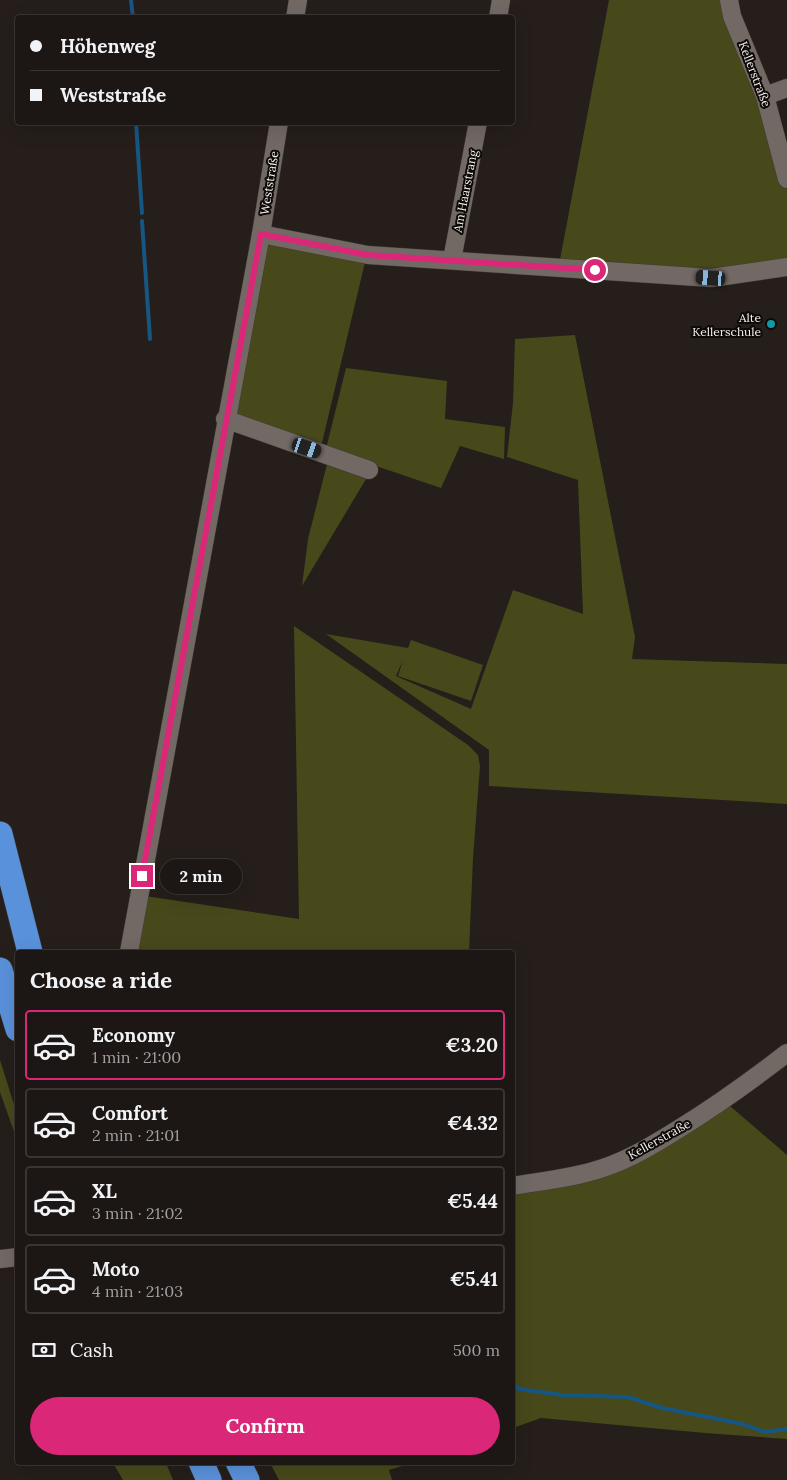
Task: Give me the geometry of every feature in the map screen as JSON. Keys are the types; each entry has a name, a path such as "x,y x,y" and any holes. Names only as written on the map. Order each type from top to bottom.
{"highway":[{"path":"0,834 29,950"},
{"path":"0,970 15,1019"},
{"path":"202,1465 209,1480"},
{"path":"239,1465 246,1480"}],"street":[{"path":"296,15 298,0"},
{"path":"498,15 501,0"},
{"name":"Kellerstraße","path":"729,0 732,16 766,96 787,179"},
{"path":"766,96 787,88"},
{"name":"Weststraße","path":"129,950 261,234 279,125"},
{"name":"Am Haarstrang","path":"452,260 477,125"},
{"path":"261,234 368,255 711,278 787,267"},
{"path":"226,419 369,470"},
{"name":"Kellerstraße","path":"515,1186 560,1178 602,1168 641,1152 698,1117 787,1053"},
{"path":"0,1259 15,1257"}],"green space":[{"path":"609,0 726,0 762,96 787,190 787,264 710,275 559,265"},
{"path":"265,239 366,258 321,447 232,413"},
{"path":"575,335 635,637 632,659 787,664 787,804 489,786 489,750 326,634 408,648 411,640 483,665 471,701 398,676 403,660 396,676 471,709 513,590 583,614 578,480 507,457 513,403 515,339"},
{"path":"346,368 447,381 445,419 505,427 504,459 460,446 441,488 326,449"},
{"path":"327,464 366,479 302,586 308,539"},
{"path":"294,626 468,745 478,755 480,766 473,858 469,950 133,950 145,896 299,919"},
{"path":"0,1060 15,1108 15,1134 0,1092"},
{"path":"730,1106 787,1155 787,1439 541,1418 515,1427 515,1191 559,1185"},
{"path":"114,1465 167,1465 173,1480 123,1480"},
{"path":"271,1465 405,1465 389,1470 392,1480 279,1480"}],"waterway":[{"path":"131,0 133,15"},
{"path":"136,125 142,213"},
{"path":"142,221 150,339"},
{"path":"515,1386 519,1389 562,1395 628,1397 662,1408 743,1424 764,1432 787,1429"}],"place":[{"name":"Alte Kellerschule","path":"771,324"}],"route":[{"path":"142,876 261,234 368,255 595,270"}]}
